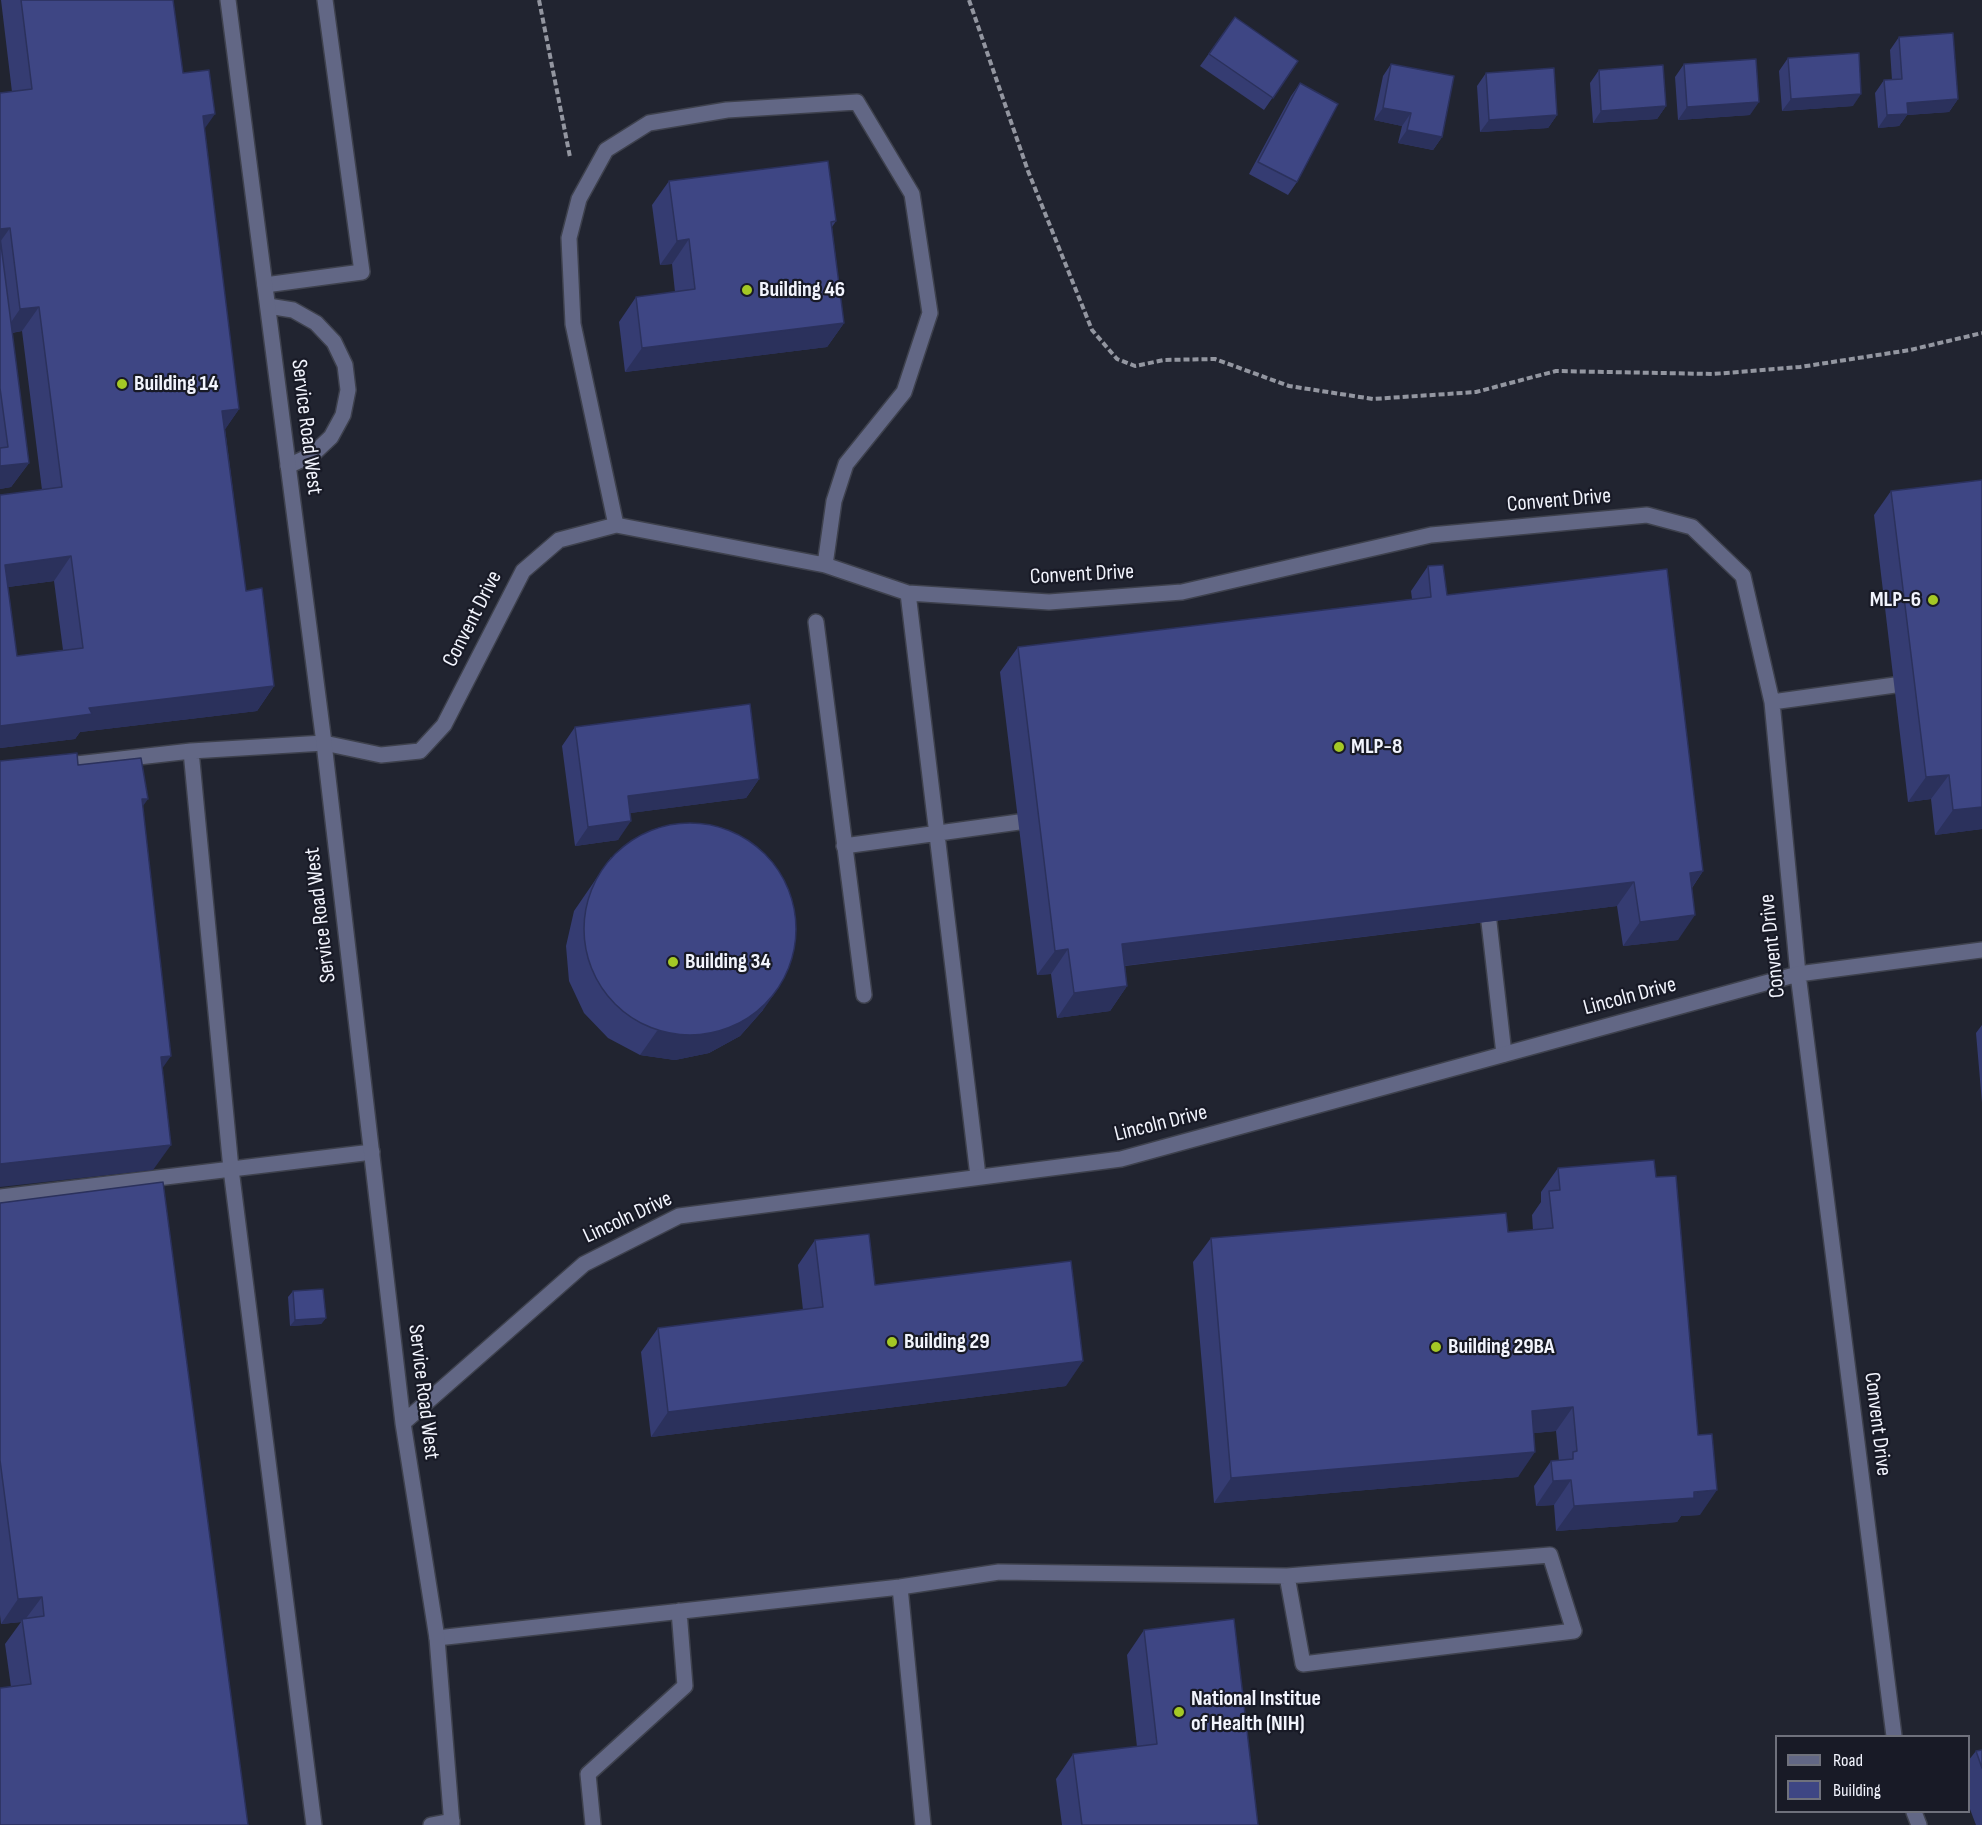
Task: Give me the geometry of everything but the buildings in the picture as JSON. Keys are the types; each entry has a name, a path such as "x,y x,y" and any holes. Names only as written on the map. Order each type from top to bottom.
{"street":[{"name":"Service Road West","path":"228,0 324,743 403,1423 437,1638 452,1823"},
{"path":"265,285 362,272 325,0"},
{"path":"615,525 573,324 569,238 579,199 606,150 649,123 727,110 857,102 912,194 930,313 904,392 846,464 834,501 825,565"},
{"path":"268,306 293,310 316,323 334,342 346,373 348,390 343,415 331,438 312,455 288,466"},
{"name":"Convent Drive","path":"45,767 191,751 324,743 381,756 420,751 444,725 524,571 559,540 615,525 825,565 908,593 1049,602 1182,592 1431,535 1647,515 1692,527 1743,576 1772,702 1798,974 1894,1735"},
{"path":"908,593 978,1176"},
{"path":"816,622 864,995"},
{"path":"1772,702 1895,686"},
{"path":"191,751 231,1169 314,1825"},
{"path":"844,846 1019,822"},
{"path":"1489,922 1504,1054"},
{"name":"Lincoln Drive","path":"403,1423 584,1264 679,1216 1121,1159 1798,974 1982,950"},
{"path":"0,1197 372,1152"},
{"path":"437,1638 900,1587 999,1572 1287,1576 1550,1555 1574,1631 1303,1664 1287,1576"},
{"path":"900,1587 923,1825"},
{"path":"593,1825 588,1773 685,1686 679,1611"},
{"path":"431,1825 452,1823"}],"path":[{"path":"539,0 579,199"},
{"path":"969,0 1028,171 1092,330 1118,358 1135,366 1164,360 1215,359 1289,386 1373,399 1476,392 1556,371 1713,374 1800,368 1910,350 1982,333"}],"place":[{"name":"Building 46","path":"747,290"},
{"name":"Building 14","path":"122,384"},
{"name":"MLP-6","path":"1933,600"},
{"name":"MLP-8","path":"1339,747"},
{"name":"Building 34","path":"673,962"},
{"name":"Building 29","path":"892,1342"},
{"name":"Building 29BA","path":"1436,1347"},
{"name":"National Institue of Health (NIH)","path":"1179,1712"}]}
